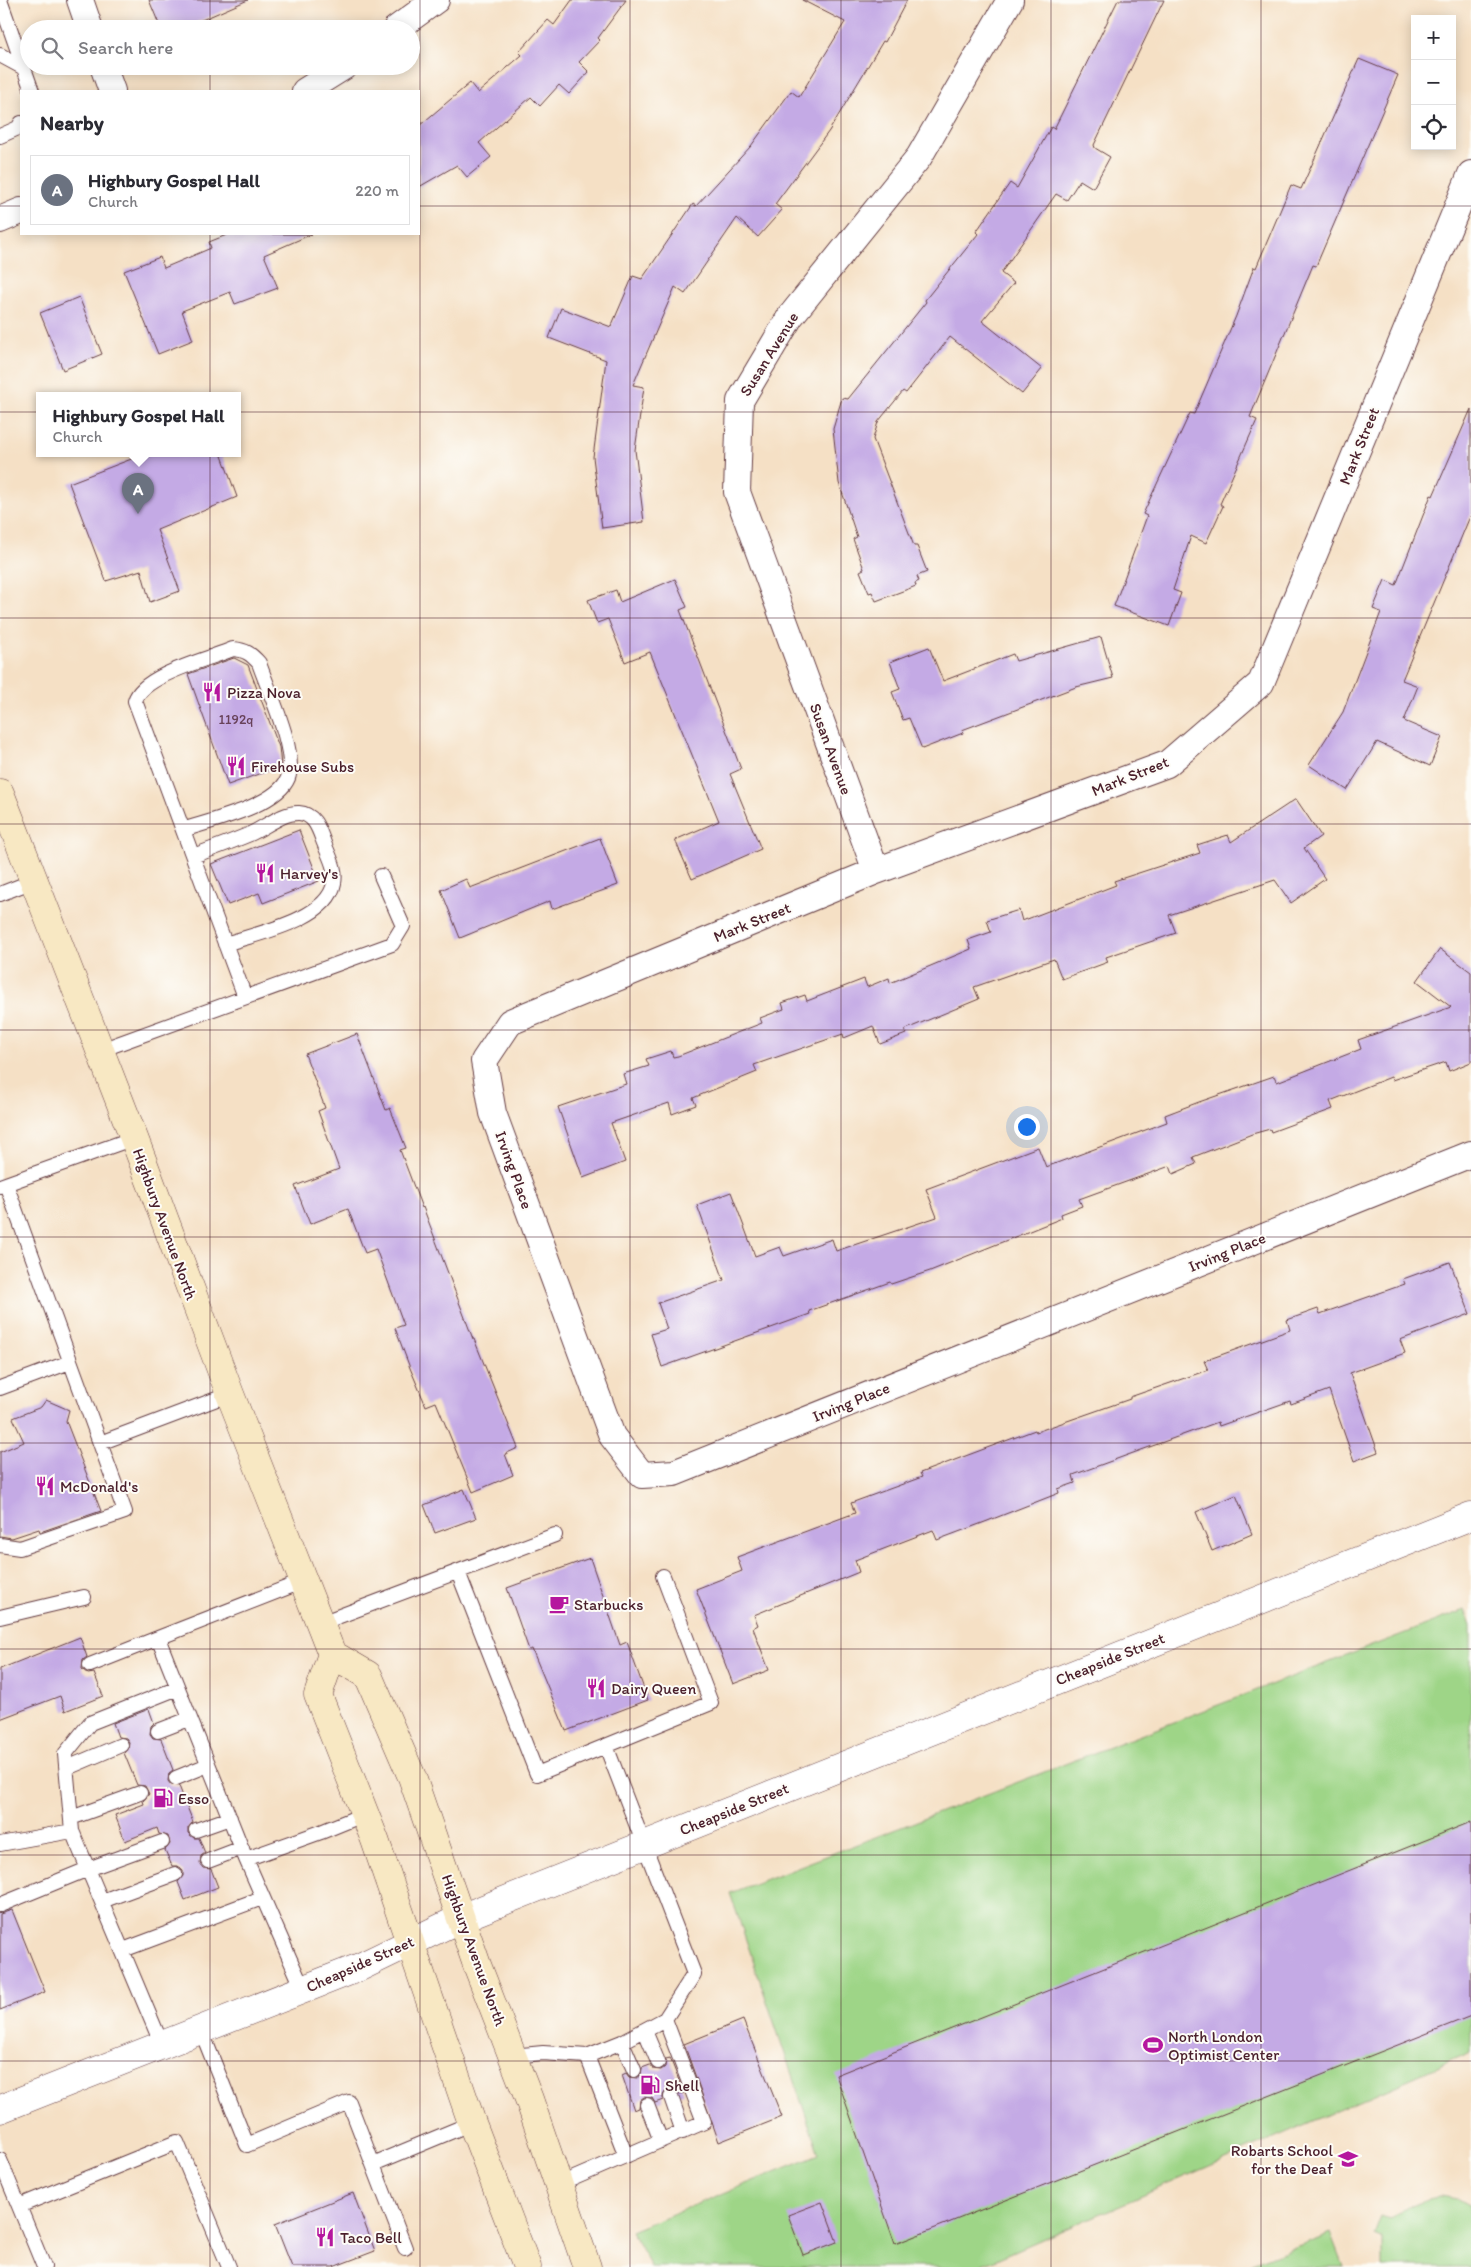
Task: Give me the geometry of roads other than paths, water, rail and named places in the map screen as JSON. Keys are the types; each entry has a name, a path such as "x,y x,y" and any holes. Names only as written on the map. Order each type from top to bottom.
{"main road":[{"name":"Highbury Avenue North","path":"0,793 98,1051 134,1138 230,1394 332,1654 368,1675 412,1777 587,2267"},
{"path":"332,1654 318,1695 365,1814 472,2123 526,2267"}],"street":[{"path":"80,0 87,20"},
{"path":"408,20 436,0"},
{"name":"Susan Avenue","path":"876,871 737,492 740,401 790,317 919,157 1010,0"},
{"path":"106,75 112,90"},
{"path":"308,90 331,75"},
{"name":"Mark Street","path":"484,1061 510,1022 876,871 1167,764 1261,683 1471,174"},
{"path":"0,220 20,211"},
{"name":"Irving Place","path":"484,1061 493,1113 612,1436 642,1475 674,1472 1471,1154"},
{"name":"Cheapside Street","path":"0,2109 373,1962 461,1918 1471,1516"}],"lane":[{"path":"0,0 20,57"},
{"path":"0,55 20,66"},
{"path":"26,75 32,90"},
{"path":"0,136 18,128 20,125"},
{"path":"183,830 257,804 276,792 287,779 290,764 286,736 259,663 251,654 243,650 233,649 154,680 143,687 137,694 135,701 245,997"},
{"path":"193,856 251,833 291,814 300,813 311,817 316,825 334,869 334,884 329,897 299,920 225,944"},
{"path":"98,1051 392,944 403,926 381,876"},
{"path":"0,894 34,881"},
{"path":"0,1545 20,1548 125,1512 3,1185 134,1138"},
{"path":"0,1388 70,1362"},
{"path":"100,1443 230,1394"},
{"path":"321,1623 555,1535"},
{"path":"458,1572 537,1774 711,1703 663,1576"},
{"path":"90,1664 304,1581"},
{"path":"0,1618 84,1597"},
{"path":"158,1638 262,1898 303,1989"},
{"path":"162,2045 88,1869 72,1824 65,1754 90,1723 178,1688"},
{"path":"158,1731 190,1719"},
{"path":"66,1768 122,1745"},
{"path":"512,2056 543,2053 587,2056 622,2042 665,2019 694,1974 646,1845 606,1746"},
{"path":"176,1778 208,1765"},
{"path":"0,1844 72,1824 140,1792"},
{"path":"208,1861 244,1854 365,1814"},
{"path":"196,1830 230,1818"},
{"path":"0,1905 88,1869 162,1842"},
{"path":"102,1901 175,1874"},
{"path":"123,1950 262,1898"},
{"path":"558,2185 704,2122 665,2019"},
{"path":"201,2030 247,2145 349,2102 405,2248"},
{"path":"645,2031 658,2062"},
{"path":"622,2042 634,2070"},
{"path":"587,2056 626,2156"},
{"path":"671,2097 683,2132"},
{"path":"647,2106 661,2141"},
{"path":"373,2164 472,2123"},
{"path":"19,2206 177,2142 229,2267"},
{"path":"0,2160 44,2267"}],"place":[{"name":"Highbury Gospel Hall","path":"138,514"},
{"name":"Pizza Nova","path":"212,692"},
{"name":"Firehouse Subs","path":"236,766"},
{"name":"Harvey's","path":"265,873"},
{"name":"McDonald's","path":"45,1486"},
{"name":"Starbucks","path":"559,1604"},
{"name":"Dairy Queen","path":"596,1688"},
{"name":"Esso","path":"163,1798"},
{"name":"North London Optimist Center","path":"1153,2045"},
{"name":"Shell","path":"650,2085"},
{"name":"Robarts School for the Deaf","path":"1348,2159"},
{"name":"Taco Bell","path":"325,2237"}]}
